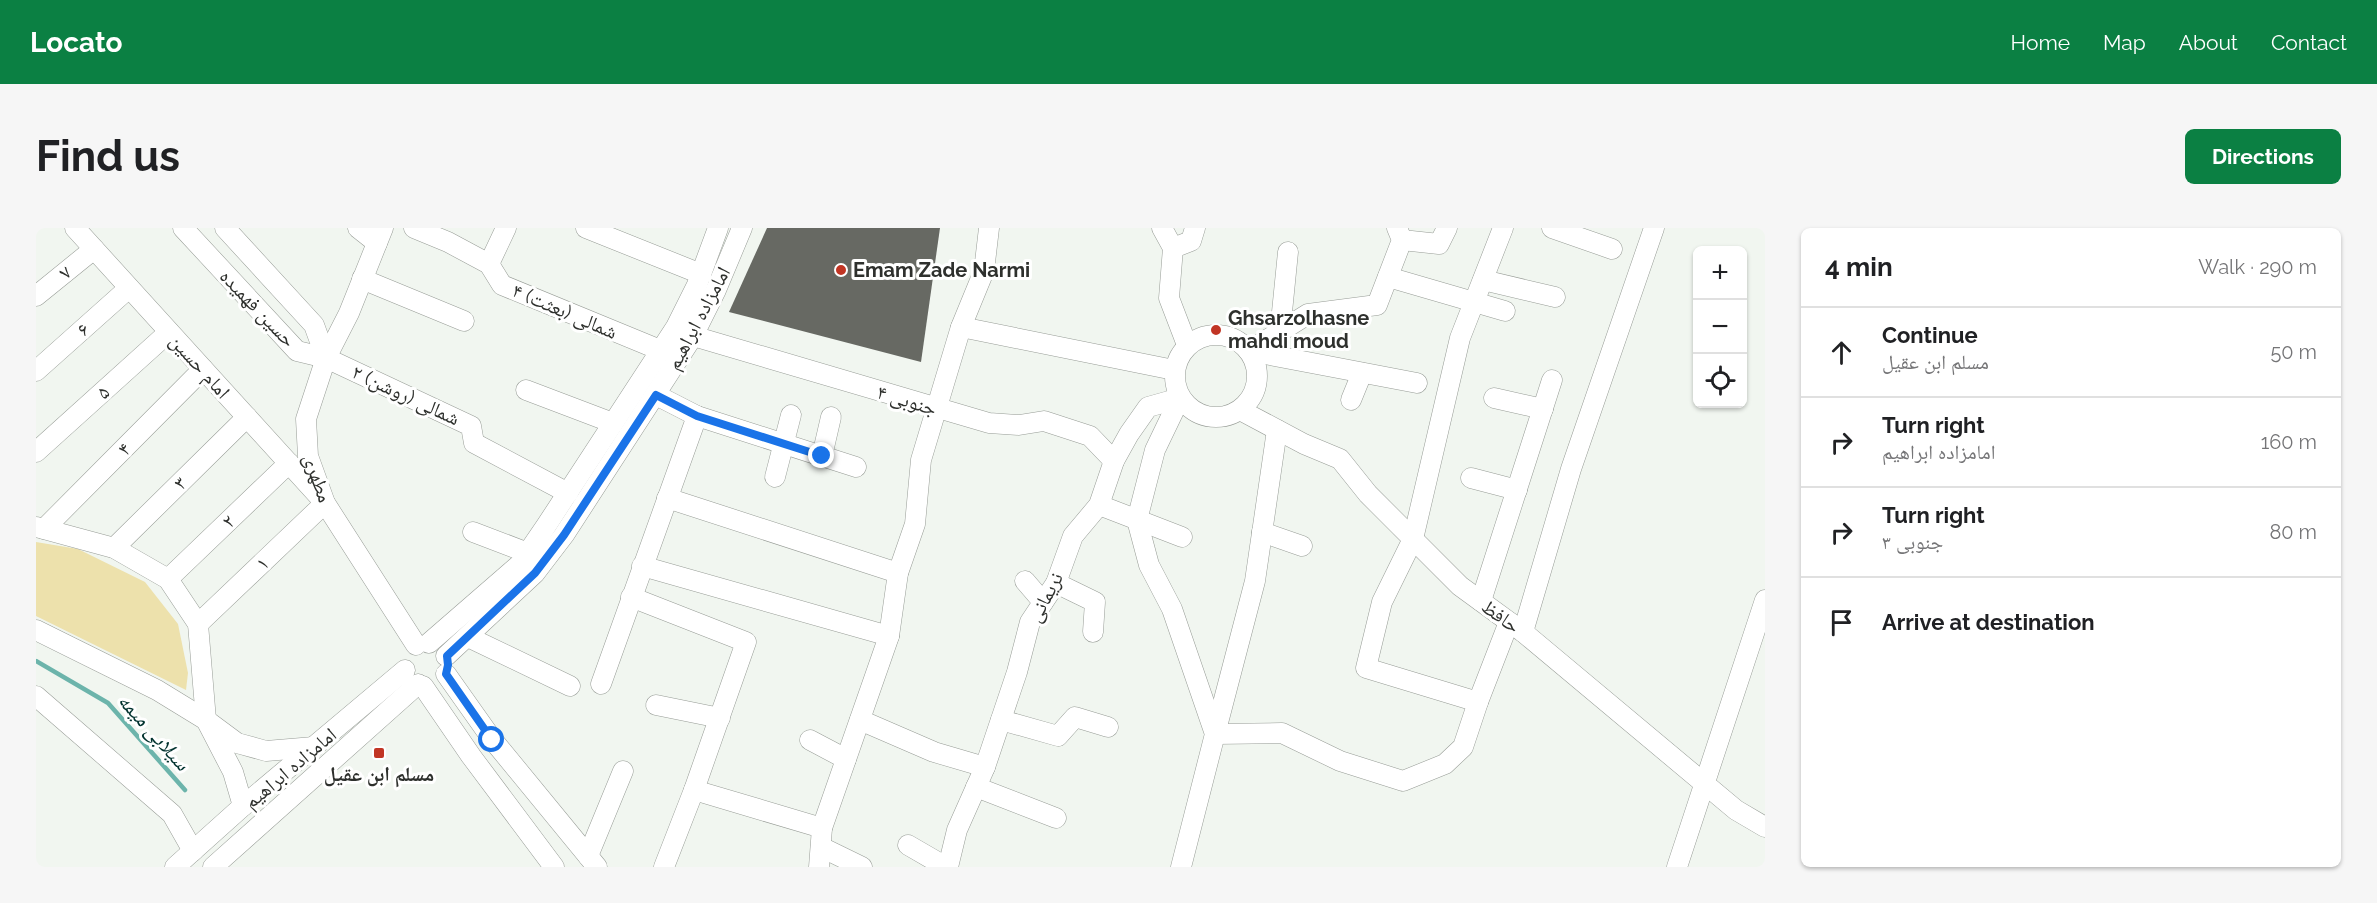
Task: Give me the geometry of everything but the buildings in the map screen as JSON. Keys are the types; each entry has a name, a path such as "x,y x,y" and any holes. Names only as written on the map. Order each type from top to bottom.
{"street":[{"name":"امام حسین","path":"75,228 325,503"},
{"name":"حسین فهمیده","path":"183,228 297,351 326,358"},
{"name":"حسین فهمیده","path":"225,228 314,325 326,358"},
{"path":"358,228 380,236"},
{"name":"۴ شمالی (بعثت)","path":"414,228 448,242 489,264 502,285 660,350"},
{"path":"489,264 506,228"},
{"path":"586,228 701,273"},
{"name":"امامزاده ابراهیم","path":"423,644 485,596 520,564 528,553 676,327 701,273 718,228"},
{"name":"امامزاده ابراهیم","path":"446,665 468,637 535,573 564,535 693,336 716,290 742,228"},
{"path":"819,867 822,837 846,759 889,636 898,573 915,524 921,460 961,327 984,272 989,228"},
{"path":"1162,228 1173,248 1169,298 1187,345"},
{"path":"1173,248 1191,241 1195,228"},
{"path":"1249,351 1308,314 1377,305 1388,277 1400,234 1439,244 1447,228"},
{"path":"1478,702 1366,668 1382,602 1413,539 1460,338 1503,228"},
{"path":"1552,228 1612,249"},
{"path":"1215,734 1282,733 1340,761 1403,781 1445,764 1464,747 1478,702 1516,627 1654,228"},
{"name":"مطهری","path":"380,236 349,313 326,358 306,419 308,456 325,503 423,644"},
{"name":"۷","path":"36,296 94,249"},
{"path":"1280,332 1288,252"},
{"path":"1388,277 1505,311"},
{"path":"362,279 464,321"},
{"path":"1483,280 1555,297"},
{"name":"۶","path":"36,370 129,288"},
{"path":"961,327 1174,370"},
{"name":"۵","path":"36,452 170,332"},
{"path":"1213,334 1227,336 1239,342 1249,351 1255,363 1256,382 1250,400 1240,410 1222,417 1202,415 1180,398 1175,385 1174,370 1178,357 1187,345 1213,334"},
{"name":"۴ جنوبی","path":"693,336 989,423 1019,425 1044,421 1090,436 1114,461"},
{"path":"1249,351 1417,383"},
{"name":"۲ شمالی (روشن)","path":"326,358 471,426 474,443 568,493"},
{"name":"۴","path":"40,528 203,369"},
{"path":"1351,400 1362,373"},
{"path":"1481,602 1552,380"},
{"path":"526,390 613,423"},
{"path":"656,395 697,416 856,467"},
{"path":"1180,398 1155,450 1137,520 1149,565 1172,609 1215,734"},
{"name":"نریمانی","path":"947,867 957,830 985,767 1001,720 1030,622 1056,583 1073,536 1099,505 1114,461 1149,407 1180,398"},
{"path":"1494,398 1543,409"},
{"name":"حافظ","path":"1240,410 1340,459 1368,494 1460,586 1516,627 1736,810 1765,827"},
{"path":"775,477 791,415"},
{"path":"601,684 697,416"},
{"name":"۳","path":"114,548 247,417"},
{"path":"822,456 831,417"},
{"path":"1181,867 1255,581 1277,430"},
{"name":"۲","path":"168,579 289,463"},
{"path":"1471,478 1517,490"},
{"path":"667,498 898,573"},
{"name":"۱","path":"198,624 325,503"},
{"path":"1099,505 1182,537"},
{"path":"40,528 114,548 168,579 198,624 206,720 233,772 243,806"},
{"path":"473,532 528,553"},
{"path":"1262,532 1302,546"},
{"path":"642,566 889,636"},
{"path":"1025,581 1043,602"},
{"path":"1056,583 1095,602 1093,632"},
{"path":"631,597 746,642 694,790 664,867"},
{"path":"1677,867 1765,600"},
{"path":"36,630 157,690 206,720 237,743 266,751 314,747"},
{"path":"468,637 570,686"},
{"path":"554,867 415,680 405,660 409,652 423,644 440,647 446,665 492,740 592,862"},
{"path":"415,680 432,686 440,681 446,665"},
{"name":"امامزاده ابراهیم","path":"175,867 314,747 415,680"},
{"name":"امامزاده ابراهیم","path":"213,867 415,680"},
{"path":"36,696 172,814 193,851"},
{"path":"656,705 720,718"},
{"path":"1001,720 1058,736 1076,717 1108,727"},
{"path":"860,720 934,752 985,767"},
{"path":"471,756 492,740"},
{"path":"810,740 846,759"},
{"path":"592,862 623,771"},
{"path":"976,787 1056,818"},
{"path":"694,790 822,837 862,867"},
{"path":"908,845 947,867"}],"shaded area":[{"path":"36,542 78,549 145,582 178,624 188,673 186,690 36,616"}],"waterway":[{"name":"سیلابی میمه","path":"36,661 108,703 185,790"}],"place":[{"name":"Emam Zade Narmi","path":"841,270"},
{"name":"Ghsarzolhasne mahdi moud","path":"1216,330"},
{"name":"مسلم ابن عقیل","path":"379,753"}],"route":[{"path":"492,740 446,674 447,656 535,573 564,535 656,395 697,416 822,456"}]}
